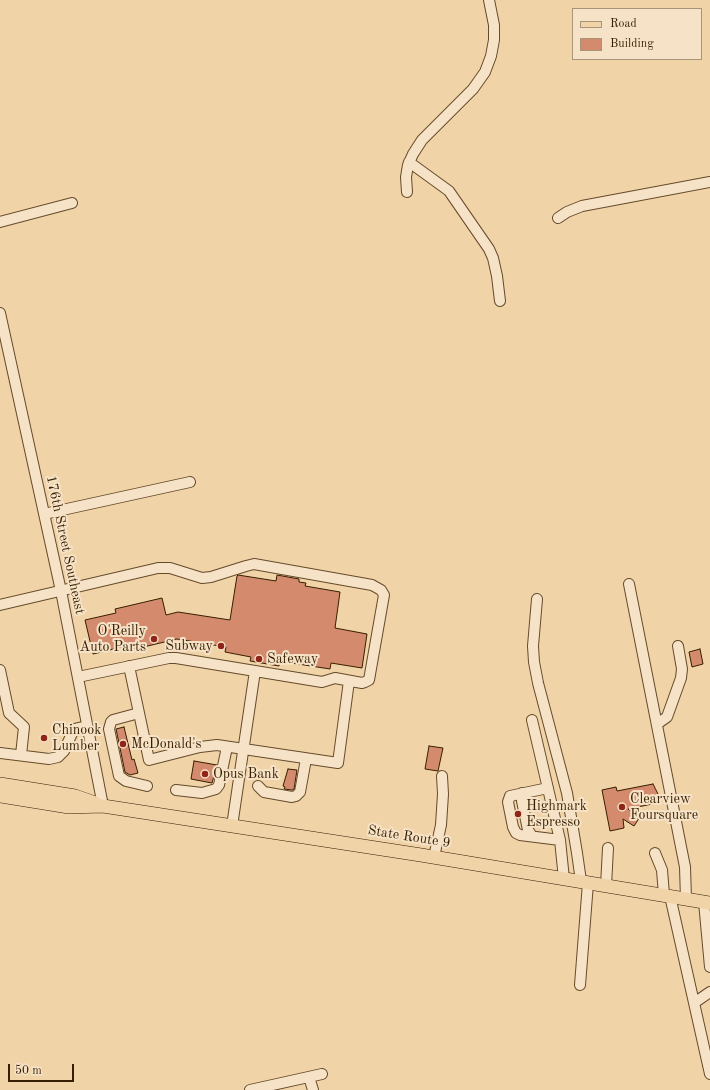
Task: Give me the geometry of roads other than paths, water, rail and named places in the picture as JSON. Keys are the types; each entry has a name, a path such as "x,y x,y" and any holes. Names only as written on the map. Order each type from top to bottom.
{"main road":[{"name":"State Route 9","path":"0,784 75,796 103,806"},
{"name":"State Route 9","path":"0,796 69,807 103,806 434,857 707,902"}],"street":[{"path":"407,192 406,177 409,162 422,140 473,89 485,72 491,56 494,40 494,25 489,0"},
{"path":"409,162 449,191 489,249 493,258 497,276 500,301"},
{"path":"558,218 567,212 582,206 710,182"},
{"path":"0,222 72,203"},
{"name":"176th Street Southeast","path":"0,313 61,591 103,806"},
{"path":"44,514 190,482"},
{"path":"0,605 158,568 170,568 202,578 211,577 254,564 372,585 381,590 384,595 369,680 362,683 335,678 322,682 176,658 169,658 78,677"},
{"path":"629,584 685,867 686,899"},
{"path":"537,600 533,646 534,662 538,683 567,793 577,854 584,882 580,986"},
{"path":"657,724 668,716 681,678 682,669 678,646"},
{"path":"129,666 150,760 208,745 338,763 350,681"},
{"path":"0,670 9,714 24,727 22,755"},
{"path":"232,826 255,671"},
{"path":"139,713 113,720 110,722 109,729 120,776 126,781 147,786"},
{"path":"532,720 560,840 564,879"},
{"path":"0,753 49,759 58,757 64,751 74,729 87,726"},
{"path":"176,790 202,793 216,789 219,785 227,747"},
{"path":"258,786 264,792 292,797 296,796 300,792 306,759"},
{"path":"434,857 441,825 443,794 442,776"},
{"path":"548,788 522,793 522,801 528,830 532,836 560,840"},
{"path":"606,886 608,848"},
{"path":"655,853 662,870 710,1074"},
{"path":"707,902 710,967"},
{"path":"694,1002 710,992"},
{"path":"250,1090 322,1074"},
{"path":"308,1077 314,1090"}],"place":[{"name":"O'Reilly Auto Parts","path":"154,639"},
{"name":"Subway","path":"221,646"},
{"name":"Safeway","path":"259,659"},
{"name":"Chinook Lumber","path":"44,738"},
{"name":"McDonald's","path":"123,744"},
{"name":"Opus Bank","path":"205,774"},
{"name":"Clearview Foursquare","path":"622,807"},
{"name":"Highmark Espresso","path":"518,814"}]}
